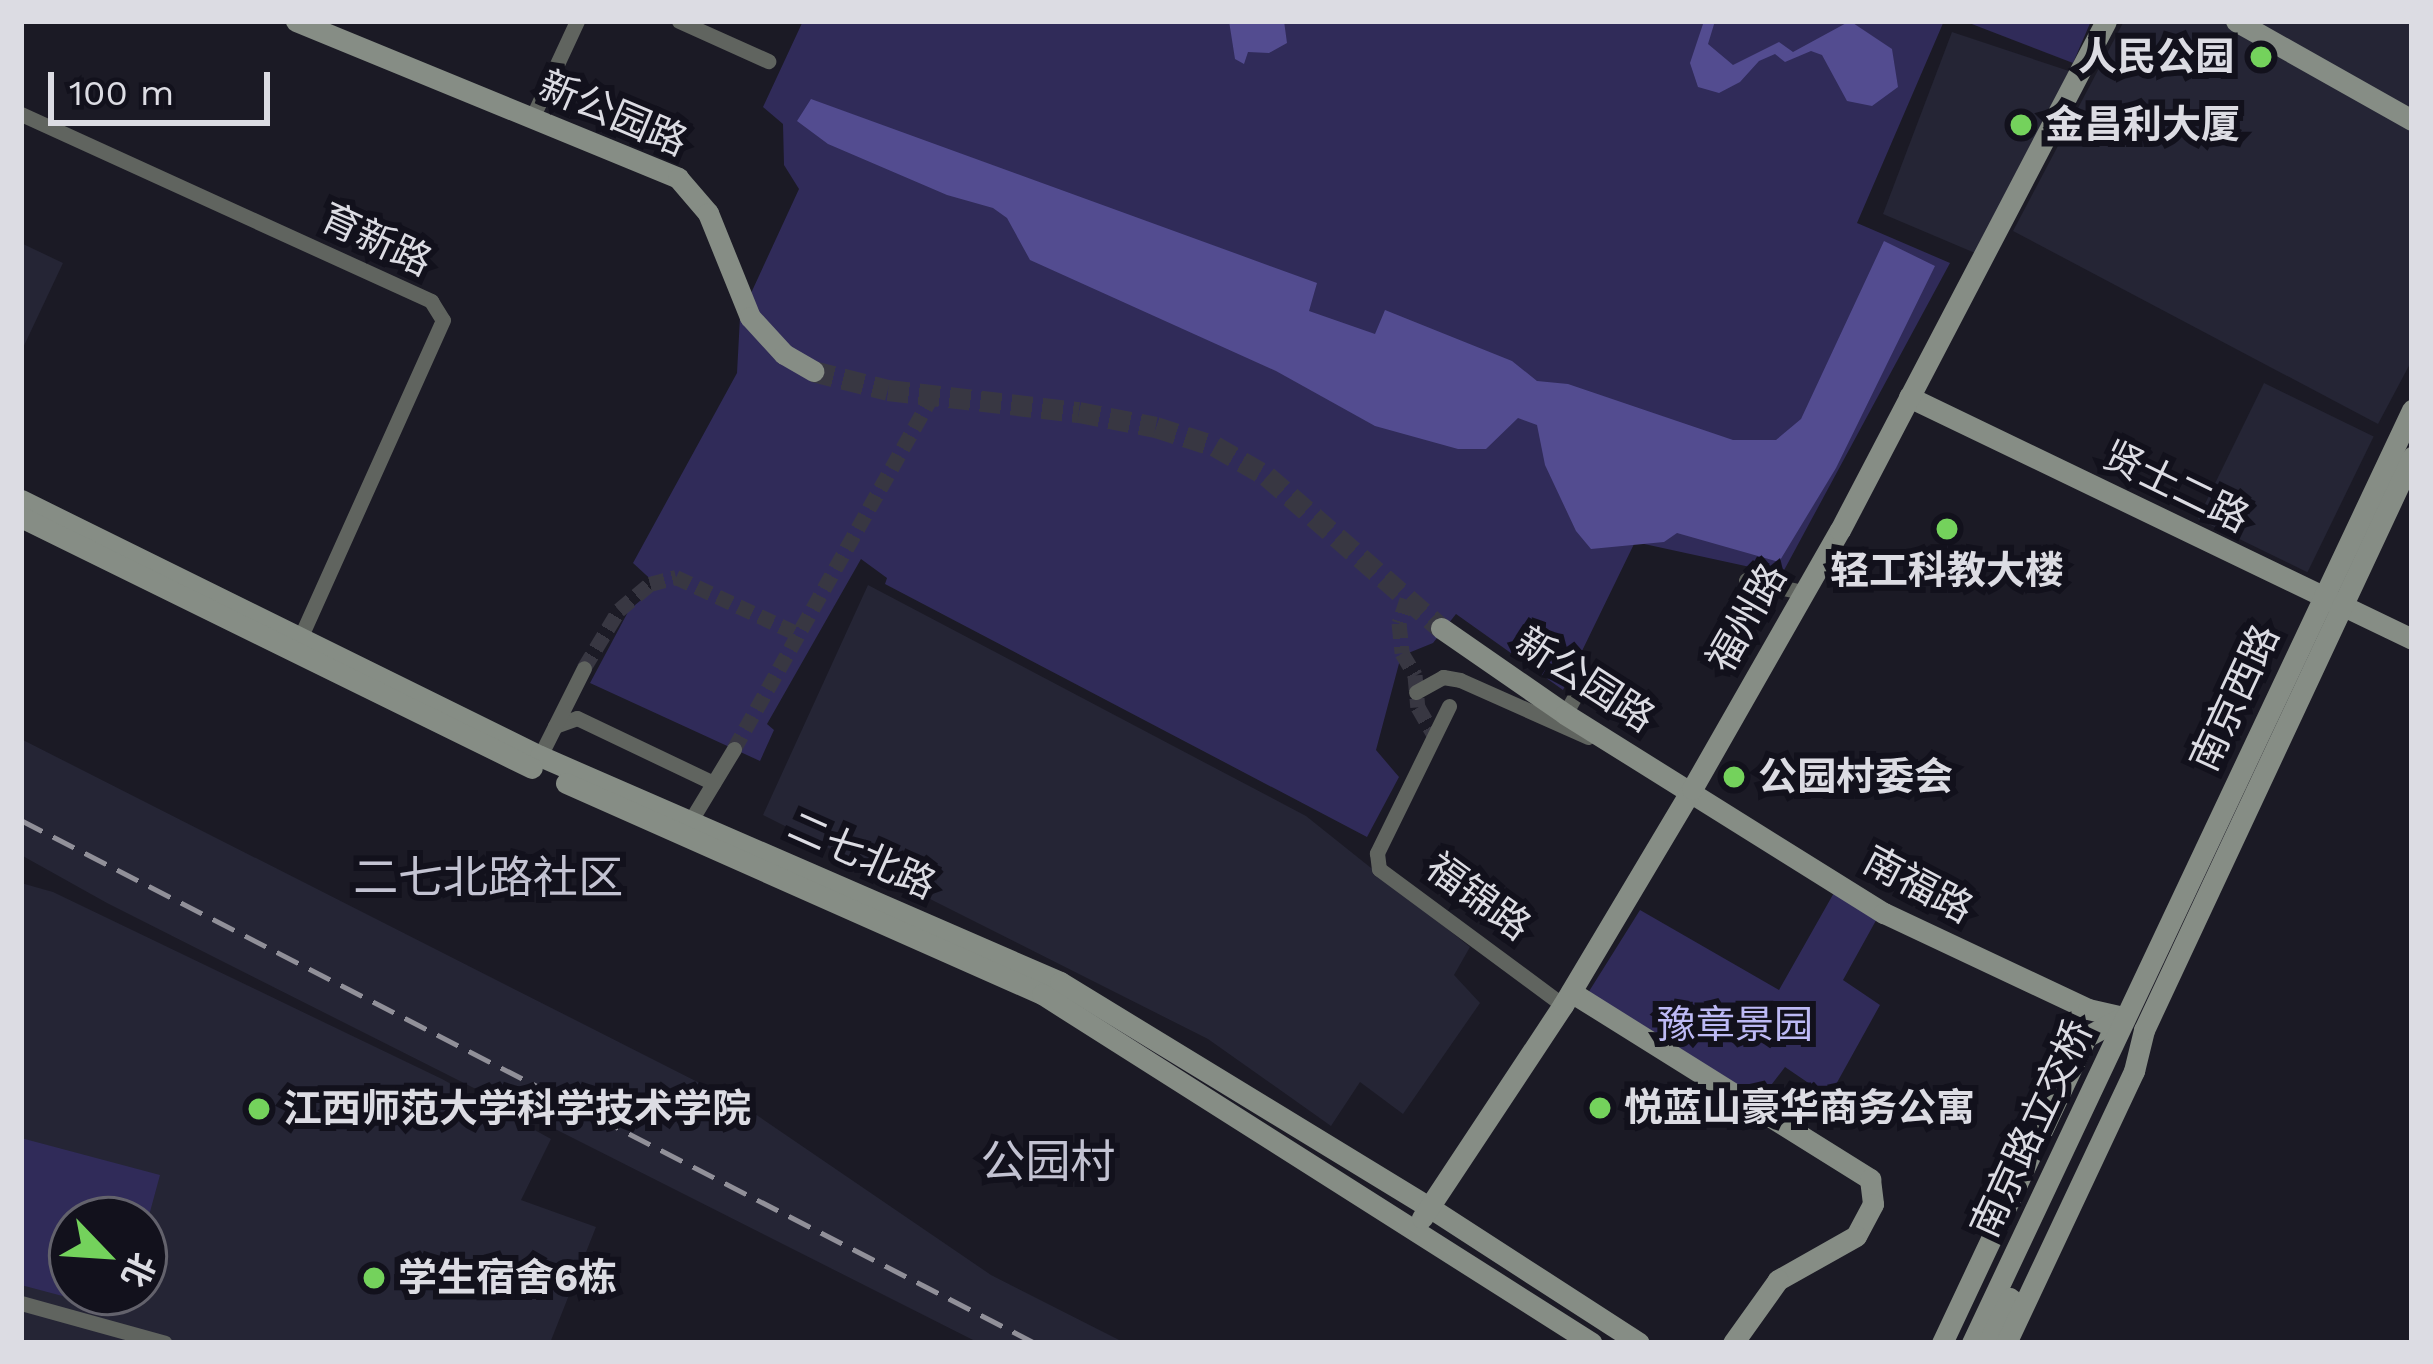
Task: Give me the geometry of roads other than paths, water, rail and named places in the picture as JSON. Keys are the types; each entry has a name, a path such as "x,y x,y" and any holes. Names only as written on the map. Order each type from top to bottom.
{"main road":[{"name":"新公园路","path":"296,21 692,189 708,213 750,317 784,354 813,371"},
{"name":"福州路","path":"1416,1229 1567,998 1692,789 1909,397 2105,21"},
{"path":"2236,21 2412,120"},
{"name":"贤士二路","path":"1909,397 2412,639"},
{"name":"南京西路","path":"2144,1030 2412,410"},
{"name":"南京西路","path":"2123,1016 2332,603 2412,457"},
{"name":"二七北路","path":"21,500 540,756 1060,982 1429,1207 1639,1343"},
{"name":"二七北路","path":"21,517 481,745 1042,994 1592,1343"},
{"name":"新公园路","path":"1441,628 1565,714 1692,789"},
{"name":"南福路","path":"1692,789 1884,913 2088,1009 2123,1016"},
{"name":"福锦路","path":"1567,998 1870,1179 1873,1204 1856,1236 1778,1280 1733,1343"},
{"path":"1942,1343 2086,1037 2123,1016"},
{"name":"南京路立交桥","path":"1956,1343 2096,1048 2123,1016"},
{"name":"南京路立交桥","path":"1972,1343 2123,1016"},
{"path":"2022,1343 2152,1065 2144,1030"},
{"name":"南京路立交桥","path":"1988,1343 2121,1060 2144,1030"},
{"name":"南京路立交桥","path":"2006,1343 2134,1071 2144,1030"}],"street":[{"path":"532,118 578,21"},
{"path":"679,21 768,61"},
{"name":"育新路","path":"21,114 431,301 443,320 300,638"},
{"path":"1745,580 1802,592"},
{"path":"540,756 584,668"},
{"path":"1417,692 1443,677 1460,680 1649,765"},
{"path":"1565,714 1583,681"},
{"name":"福锦路","path":"1449,706 1377,854 1379,869 1567,998"},
{"path":"555,726 577,718 713,783"},
{"path":"691,820 734,748"},
{"path":"21,1303 165,1343"}],"tunnel":[{"path":"813,371 888,390 1079,412 1156,427 1215,446 1267,476 1441,628"},
{"path":"734,749 933,395"},
{"path":"584,668 619,610 650,584 676,577 798,634"},
{"path":"1407,599 1399,623 1402,653 1415,675 1418,707 1435,737"}],"railway":[{"path":"21,820 1035,1343"}],"place":[{"name":"人民公园","path":"2261,57"},
{"name":"金昌利大厦","path":"2021,125"},
{"name":"轻工科教大楼","path":"1947,529"},
{"name":"公园村委会","path":"1734,777"},
{"name":"悦蓝山豪华商务公寓","path":"1600,1108"},
{"name":"江西师范大学科学技术学院","path":"259,1109"},
{"name":"学生宿舍6栋","path":"374,1278"}],"district":[{"name":"二七北路社区","path":"488,878"},
{"name":"公园村","path":"1048,1162"}],"park label":[{"name":"豫章景园","path":"1735,1025"}]}
